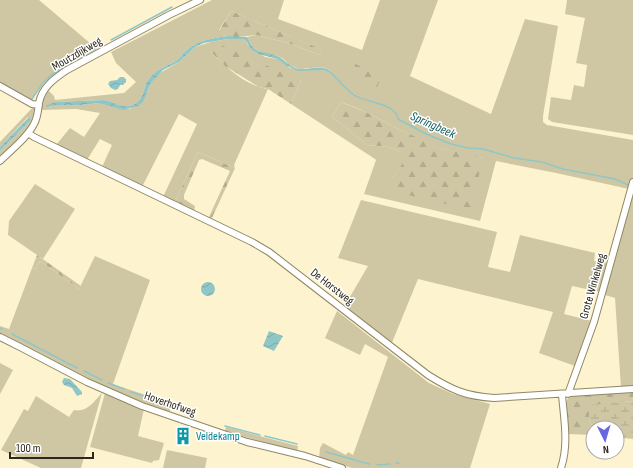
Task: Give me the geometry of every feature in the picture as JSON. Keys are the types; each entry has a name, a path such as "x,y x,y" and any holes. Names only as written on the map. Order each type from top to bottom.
{"street":[{"name":"Moutzdijkweg","path":"0,161 28,133 36,120 43,92 48,85 67,70 200,0"},
{"path":"0,86 27,102 39,105"},
{"name":"De Horstweg","path":"28,133 34,138 270,252 428,376 448,388 473,397 494,398 633,389"},
{"name":"Grote Winkelweg","path":"561,468 565,457 566,443 565,394 594,322 633,182"},
{"name":"Hoverhofweg","path":"0,337 87,382 142,406 247,442 305,456 342,468"}],"green space":[{"path":"0,0 39,0 97,49 45,81 31,100 0,84"},
{"path":"212,0 284,0 278,19 362,50 380,0 438,0 410,76 491,114 525,19 558,26 543,122 547,125 633,140 633,177 629,189 496,161 480,221 364,194 376,160 291,104 301,81 211,52 230,70 244,80 268,89 234,165 235,168 198,152 175,202 163,197 197,124 179,114 142,187 102,167 112,145 100,139 87,160 56,145 70,128 84,137 100,113 76,109 41,110 43,100 48,90 54,96 55,100 124,93 136,82 116,63 111,52","holes":["231,11 322,50 320,55 288,43 256,35 247,37 252,46 257,50 282,58 290,65 300,69 290,68 277,59 265,57 248,45 243,39 228,39 211,42 195,47 179,62 158,74 151,83 146,95 138,102 148,80 157,71 176,61 187,50 196,44 211,39 228,36 219,30","325,68 332,73 323,70 304,69","103,100 122,106 129,106 138,102 130,109 100,103 47,107 55,102","341,102 418,139 449,150 483,158 393,178 407,158 397,150 387,147 367,145 332,117"]},
{"path":"567,0 633,0 633,135 552,122 548,119 551,97 571,100 574,85 584,87 587,65 576,63 585,18 565,14"},
{"path":"231,11 323,50 320,55 288,43 256,35 237,37 228,36 219,31"},
{"path":"211,44 219,44 301,81 291,104 268,89 259,87 225,66 211,52 209,47"},
{"path":"353,63 382,76 377,87 364,82"},
{"path":"341,102 366,112 402,131 444,149 483,158 471,210 395,192 393,178 406,158 397,150 387,147 367,145 332,117"},
{"path":"33,107 36,109 35,116 28,130 0,158 0,151 31,120 28,117 0,147 0,142"},
{"path":"198,152 235,168 211,220 208,219 230,171 202,159 199,160 184,195 184,199 195,206 194,212 175,202"},
{"path":"35,184 75,209 43,259 8,235 9,221"},
{"path":"633,195 633,387 621,388 615,298 605,295"},
{"path":"361,200 497,232 488,267 510,272 520,235 595,253 594,261 608,263 600,292 572,286 564,314 592,321 575,366 539,353 553,312 418,279 391,345 344,307 368,266 338,258"},
{"path":"37,255 81,286 79,289 40,261 36,269 32,268"},
{"path":"95,256 150,280 113,384 172,404 169,413 99,384 0,335 0,326 9,329 32,268 36,269 40,261 79,289"},
{"path":"337,311 429,383 453,394 490,404 470,468 352,468 319,458 320,448 323,443 346,455 348,452 353,455 388,357 365,344 360,355 325,338"},
{"path":"0,363 13,370 0,394"},
{"path":"633,392 633,401 589,406 589,420 585,420 585,435 568,434 566,407 567,400 570,397 577,395"},
{"path":"102,393 81,468 41,468 1,450 24,409 28,411 36,396 69,417 74,410 83,410 90,406"},
{"path":"105,393 144,409 138,436 164,443 159,460 153,461 152,463 90,447"},
{"path":"633,401 633,439 625,438 625,420 589,420 589,405"},
{"path":"226,427 298,446 297,452 225,431"},
{"path":"167,450 207,458 205,468 163,468"}],"water":[{"path":"228,36 247,37 252,46 257,50 280,57 295,68 325,68 333,74 323,70 298,71 285,65 277,59 259,54 251,49 243,39 228,39 204,43 195,47 179,62 163,70 151,83 143,102 138,106 123,110 100,103 46,106 55,102 103,100 122,106 129,106 138,102 148,80 157,71 176,61 187,50 196,44 211,39"},
{"path":"120,77 126,79 126,82 123,85 120,85 118,89 115,90 111,88 108,84 110,81 117,80"},
{"path":"29,117 31,120 0,151 0,147"},
{"path":"208,282 213,284 215,289 213,294 208,296 203,294 201,289 203,284"},
{"path":"269,331 283,336 274,351 263,346"},
{"path":"64,378 70,379 82,392 82,394 77,396 72,388 64,385 62,382"}],"waterway":[{"path":"111,40 172,7"},
{"path":"79,58 102,45"},
{"path":"32,99 50,76 72,62"},
{"name":"Springbeek","path":"331,73 348,90 359,98 386,106 396,114 398,119 426,134 451,144 468,148 483,149 514,158 542,162 563,169 615,179 628,185"},
{"path":"12,334 77,368"},
{"path":"84,371 102,380"},
{"path":"108,383 124,389"},
{"path":"131,392 153,399"},
{"path":"225,426 260,435"},
{"path":"265,436 297,444"},
{"path":"326,452 369,464"},
{"path":"377,465 390,464"}],"place":[{"name":"Veldekamp","path":"183,436"}]}
